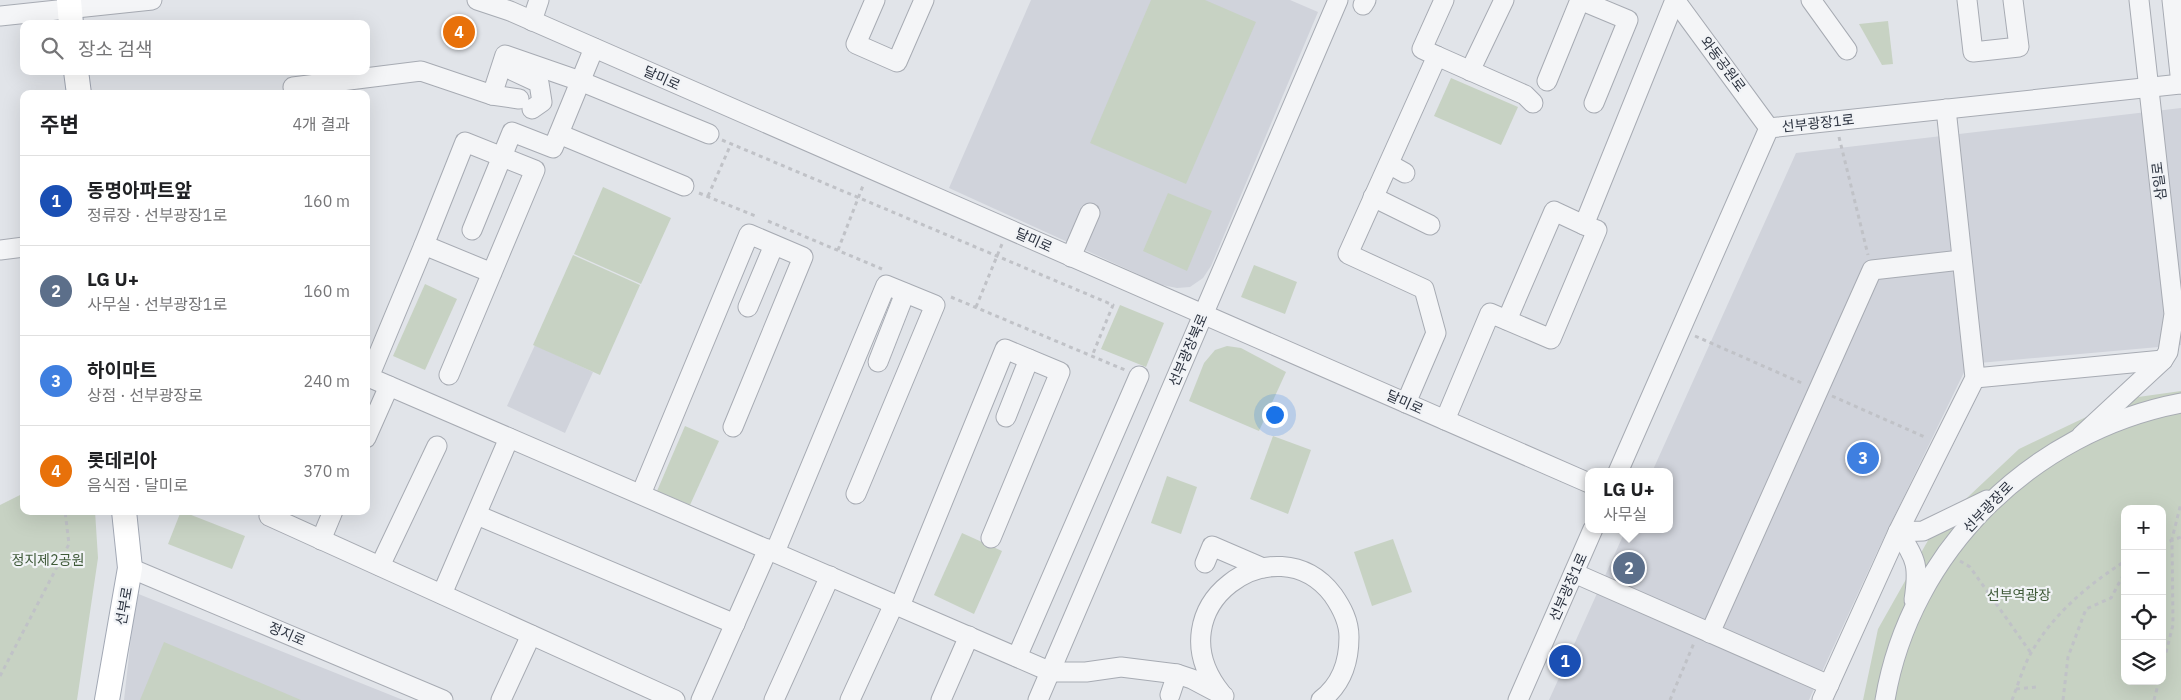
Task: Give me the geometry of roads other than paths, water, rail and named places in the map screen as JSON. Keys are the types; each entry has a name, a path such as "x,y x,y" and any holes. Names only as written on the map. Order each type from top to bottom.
{"main road":[{"path":"77,75 78,90"},
{"name":"선부로","path":"107,700 130,568 124,515"}],"street":[{"path":"0,16 70,11 152,0"},
{"name":"달미로","path":"477,0 532,21 1585,481"},
{"path":"532,21 539,0"},
{"path":"875,0 856,44 898,62 924,0"},
{"name":"선부광장북로","path":"1038,700 1338,0"},
{"path":"1444,0 1422,49 1525,95 1533,103"},
{"path":"1470,71 1504,0"},
{"path":"1546,81 1580,0 1628,20 1594,103"},
{"path":"1584,225 1675,0"},
{"name":"와동공원로","path":"1675,0 1769,128"},
{"path":"1812,0 1848,50"},
{"path":"1967,0 1973,52 2019,47 2013,0"},
{"name":"삼일로","path":"2139,0 2174,314 2168,352 2163,360"},
{"path":"2172,0 2181,84"},
{"path":"472,230 512,132 553,148 594,48"},
{"path":"492,95 505,55 580,81 709,134"},
{"path":"1406,403 1436,333 1424,289 1348,254 1373,197 1397,168 1437,56"},
{"path":"293,90 293,87 421,71 492,95 526,104 542,102 539,83 502,66"},
{"name":"선부광장1로","path":"1620,468 1769,128 2181,84"},
{"path":"1574,573 1705,631 1825,693 1898,532 1975,378 1946,109"},
{"path":"559,134 684,186"},
{"path":"370,371 466,142 535,170 449,375"},
{"path":"1373,197 1430,225"},
{"path":"1445,420 1490,313 1551,339 1597,230 1554,210 1507,320"},
{"path":"1071,257 1090,213"},
{"path":"641,494 750,234 804,257 733,428"},
{"path":"748,307 774,245"},
{"path":"424,246 492,273"},
{"path":"0,250 20,248"},
{"path":"1705,631 1872,270 1961,260"},
{"path":"701,700 735,624 771,551 886,285 935,305 856,494"},
{"path":"878,362 905,293"},
{"path":"850,700 897,605 1005,349 1060,372 991,538"},
{"path":"1006,417 1029,359"},
{"path":"1975,378 2163,360"},
{"path":"2082,436 2163,360"},
{"path":"1017,657 1139,376"},
{"path":"370,377 1050,672 1086,672 1121,668 1184,677 1227,698"},
{"path":"370,429 389,386"},
{"name":"선부광장로","path":"1885,700 1889,674 1912,611 1946,553 1995,496 2051,453 2082,436 2119,419 2158,407 2181,403"},
{"path":"442,594 509,438"},
{"path":"380,566 437,446"},
{"path":"1898,532 1923,531 1995,496"},
{"path":"476,514 735,624"},
{"path":"270,515 676,700"},
{"path":"321,540 331,515"},
{"path":"1873,700 1912,611 1918,574 1914,554 1898,532"},
{"name":"선부광장1로","path":"1518,700 1591,533"},
{"path":"1205,563 1212,546 1263,568"},
{"name":"정지로","path":"130,568 410,694 443,700"},
{"path":"1170,695 1184,677 1212,602 1225,586 1243,574 1263,568 1286,568 1308,575 1327,588 1341,607 1349,629 1349,652 1342,674 1329,693 1321,700"},
{"path":"774,700 830,576"},
{"path":"1203,622 1201,642 1204,662 1212,680 1227,698"},
{"path":"501,700 531,635"},
{"path":"941,700 969,636"}],"place":[{"name":"롯데리아","path":"459,32"},
{"name":"하이마트","path":"1863,458"},
{"name":"LG U+","path":"1629,568"},
{"name":"동명아파트앞","path":"1565,661"}],"park label":[{"name":"정지제2공원","path":"48,560"},
{"name":"선부역광장","path":"2019,595"}]}
